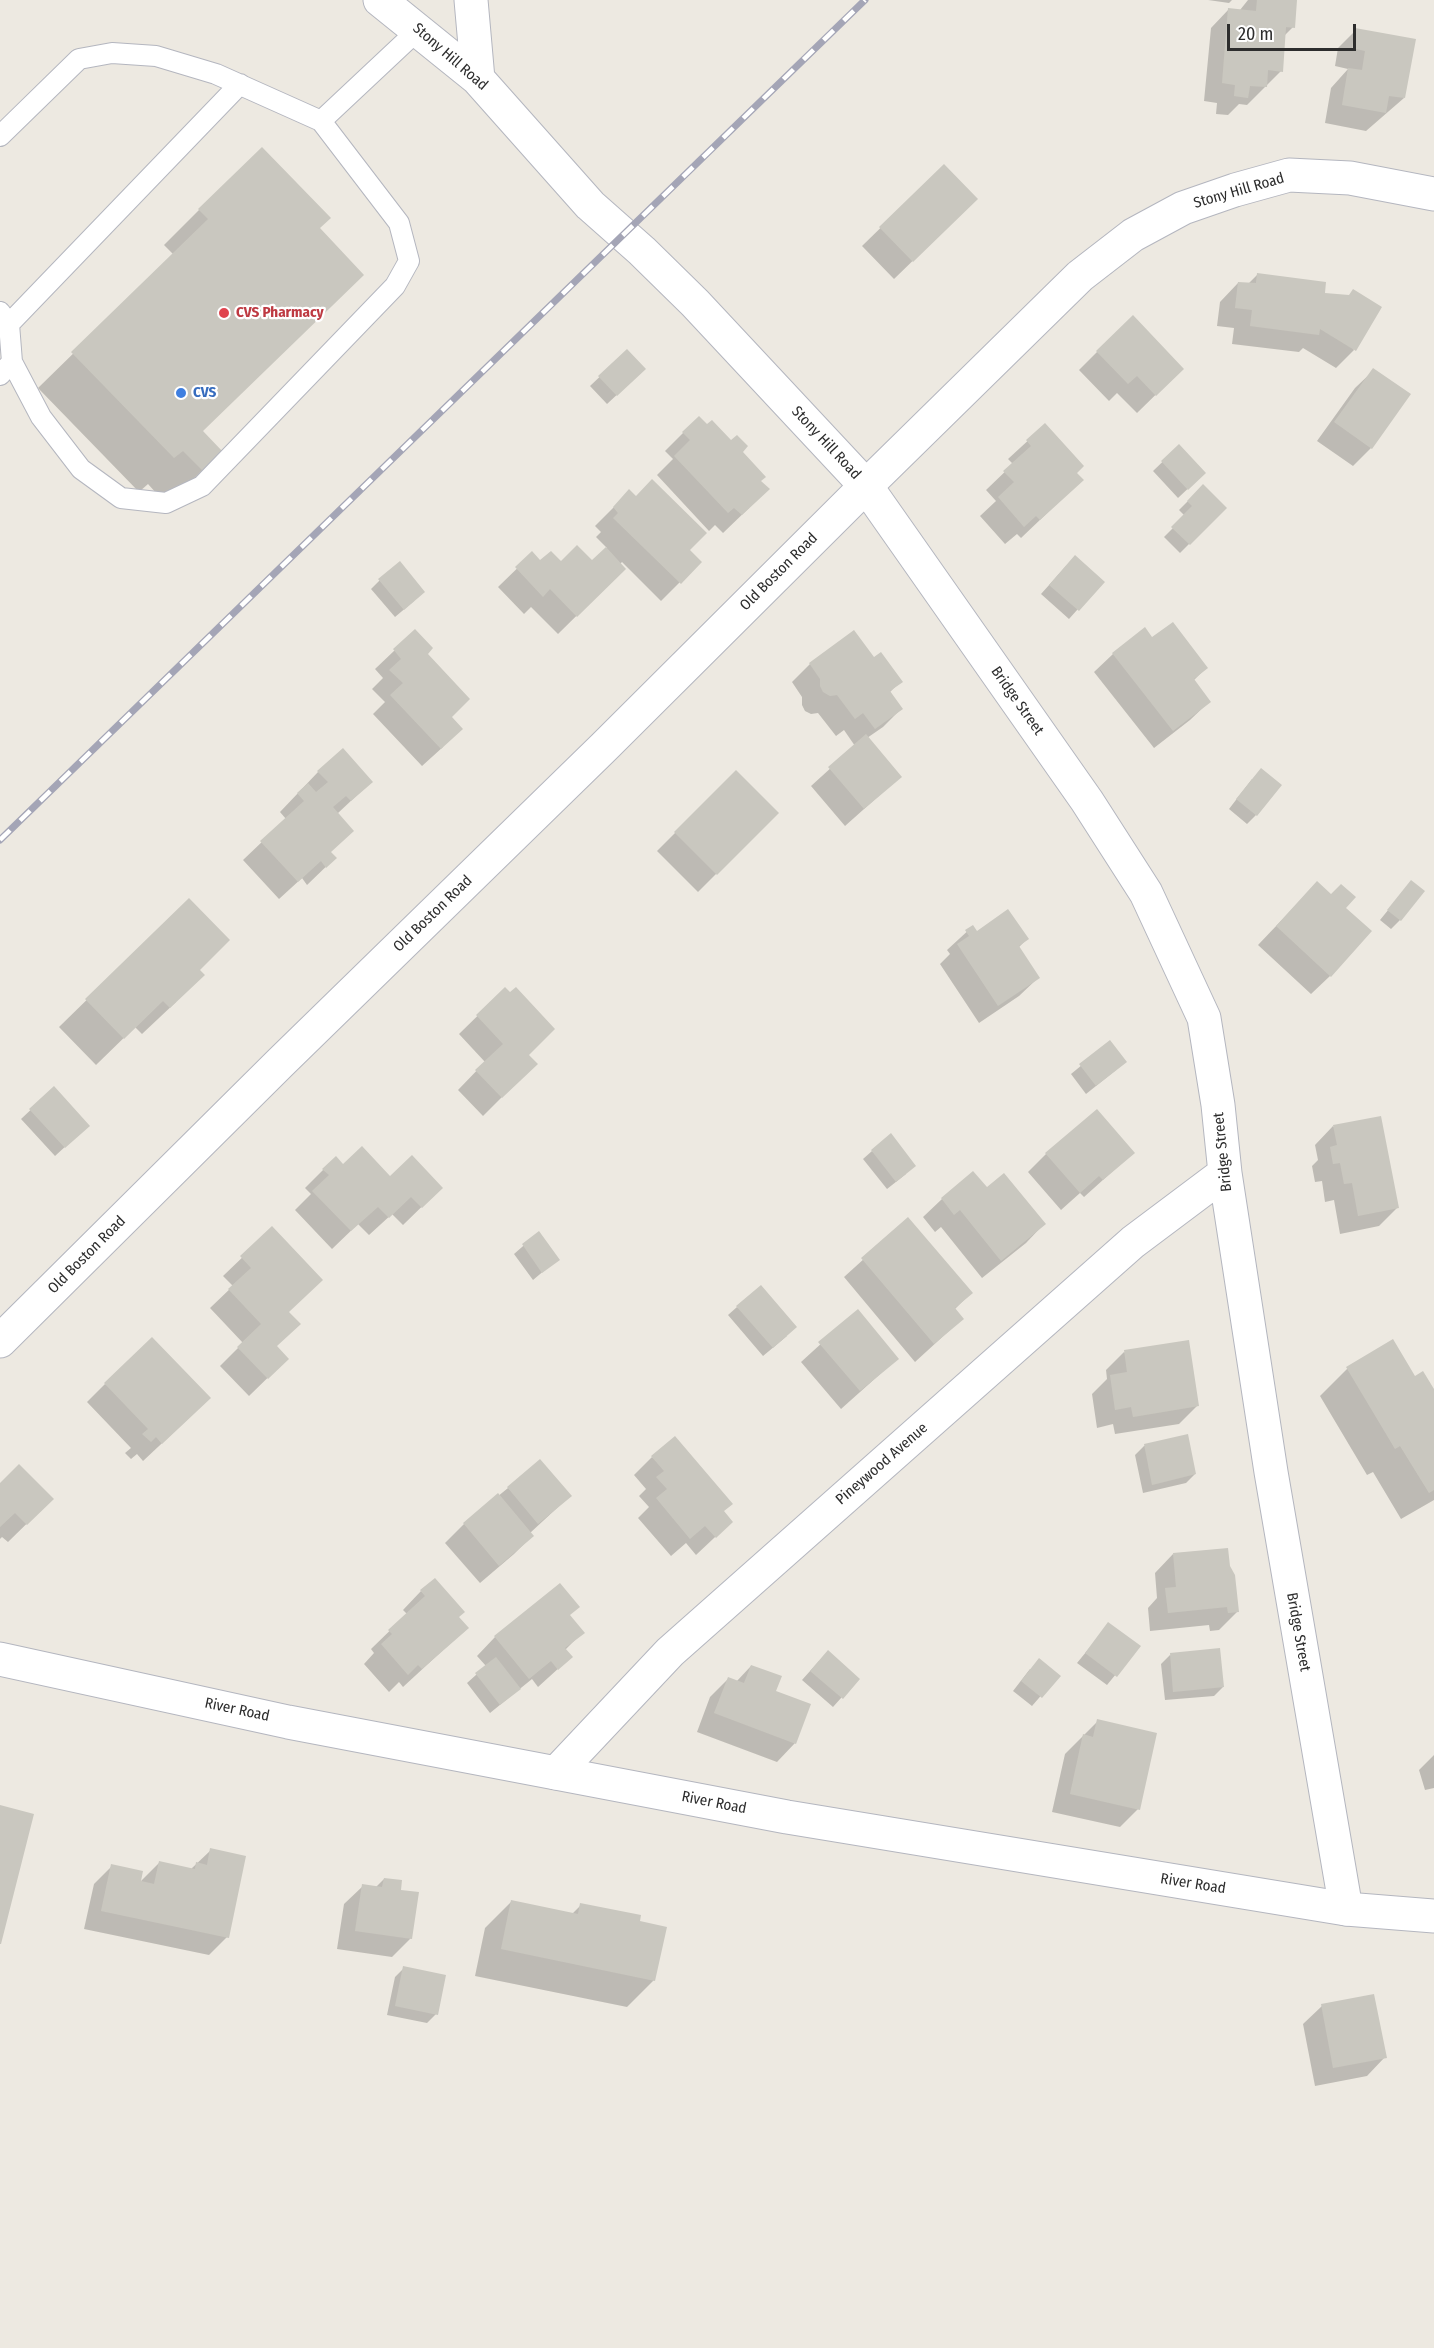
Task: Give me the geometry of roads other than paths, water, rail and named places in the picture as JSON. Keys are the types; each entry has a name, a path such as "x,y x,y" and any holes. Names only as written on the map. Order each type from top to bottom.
{"street":[{"name":"Stony Hill Road","path":"380,0 478,79 590,205 642,251 695,303 866,486 1080,276 1133,235 1183,208 1235,190 1289,176 1350,178 1434,194"},
{"path":"471,0 478,79"},
{"name":"Bridge Street","path":"866,486 1087,801 1146,893 1204,1018 1218,1105 1224,1173 1271,1472 1346,1909"},
{"name":"Old Boston Road","path":"0,1341 280,1063 596,756 866,486"},
{"name":"Pineywood Avenue","path":"556,1773 670,1652 1133,1242 1224,1173"},
{"name":"River Road","path":"0,1659 288,1722 787,1818 1346,1909 1434,1916"}],"lane":[{"path":"321,121 418,30"},
{"path":"0,136 79,59 112,52 156,56 216,74 240,84 321,121 399,223 409,261 395,286 202,486 166,503 121,498 81,469 6,369 4,318 240,84"}],"railway":[{"path":"0,840 865,0"}],"place":[{"name":"CVS Pharmacy","path":"224,313"},
{"name":"CVS","path":"181,393"}]}
